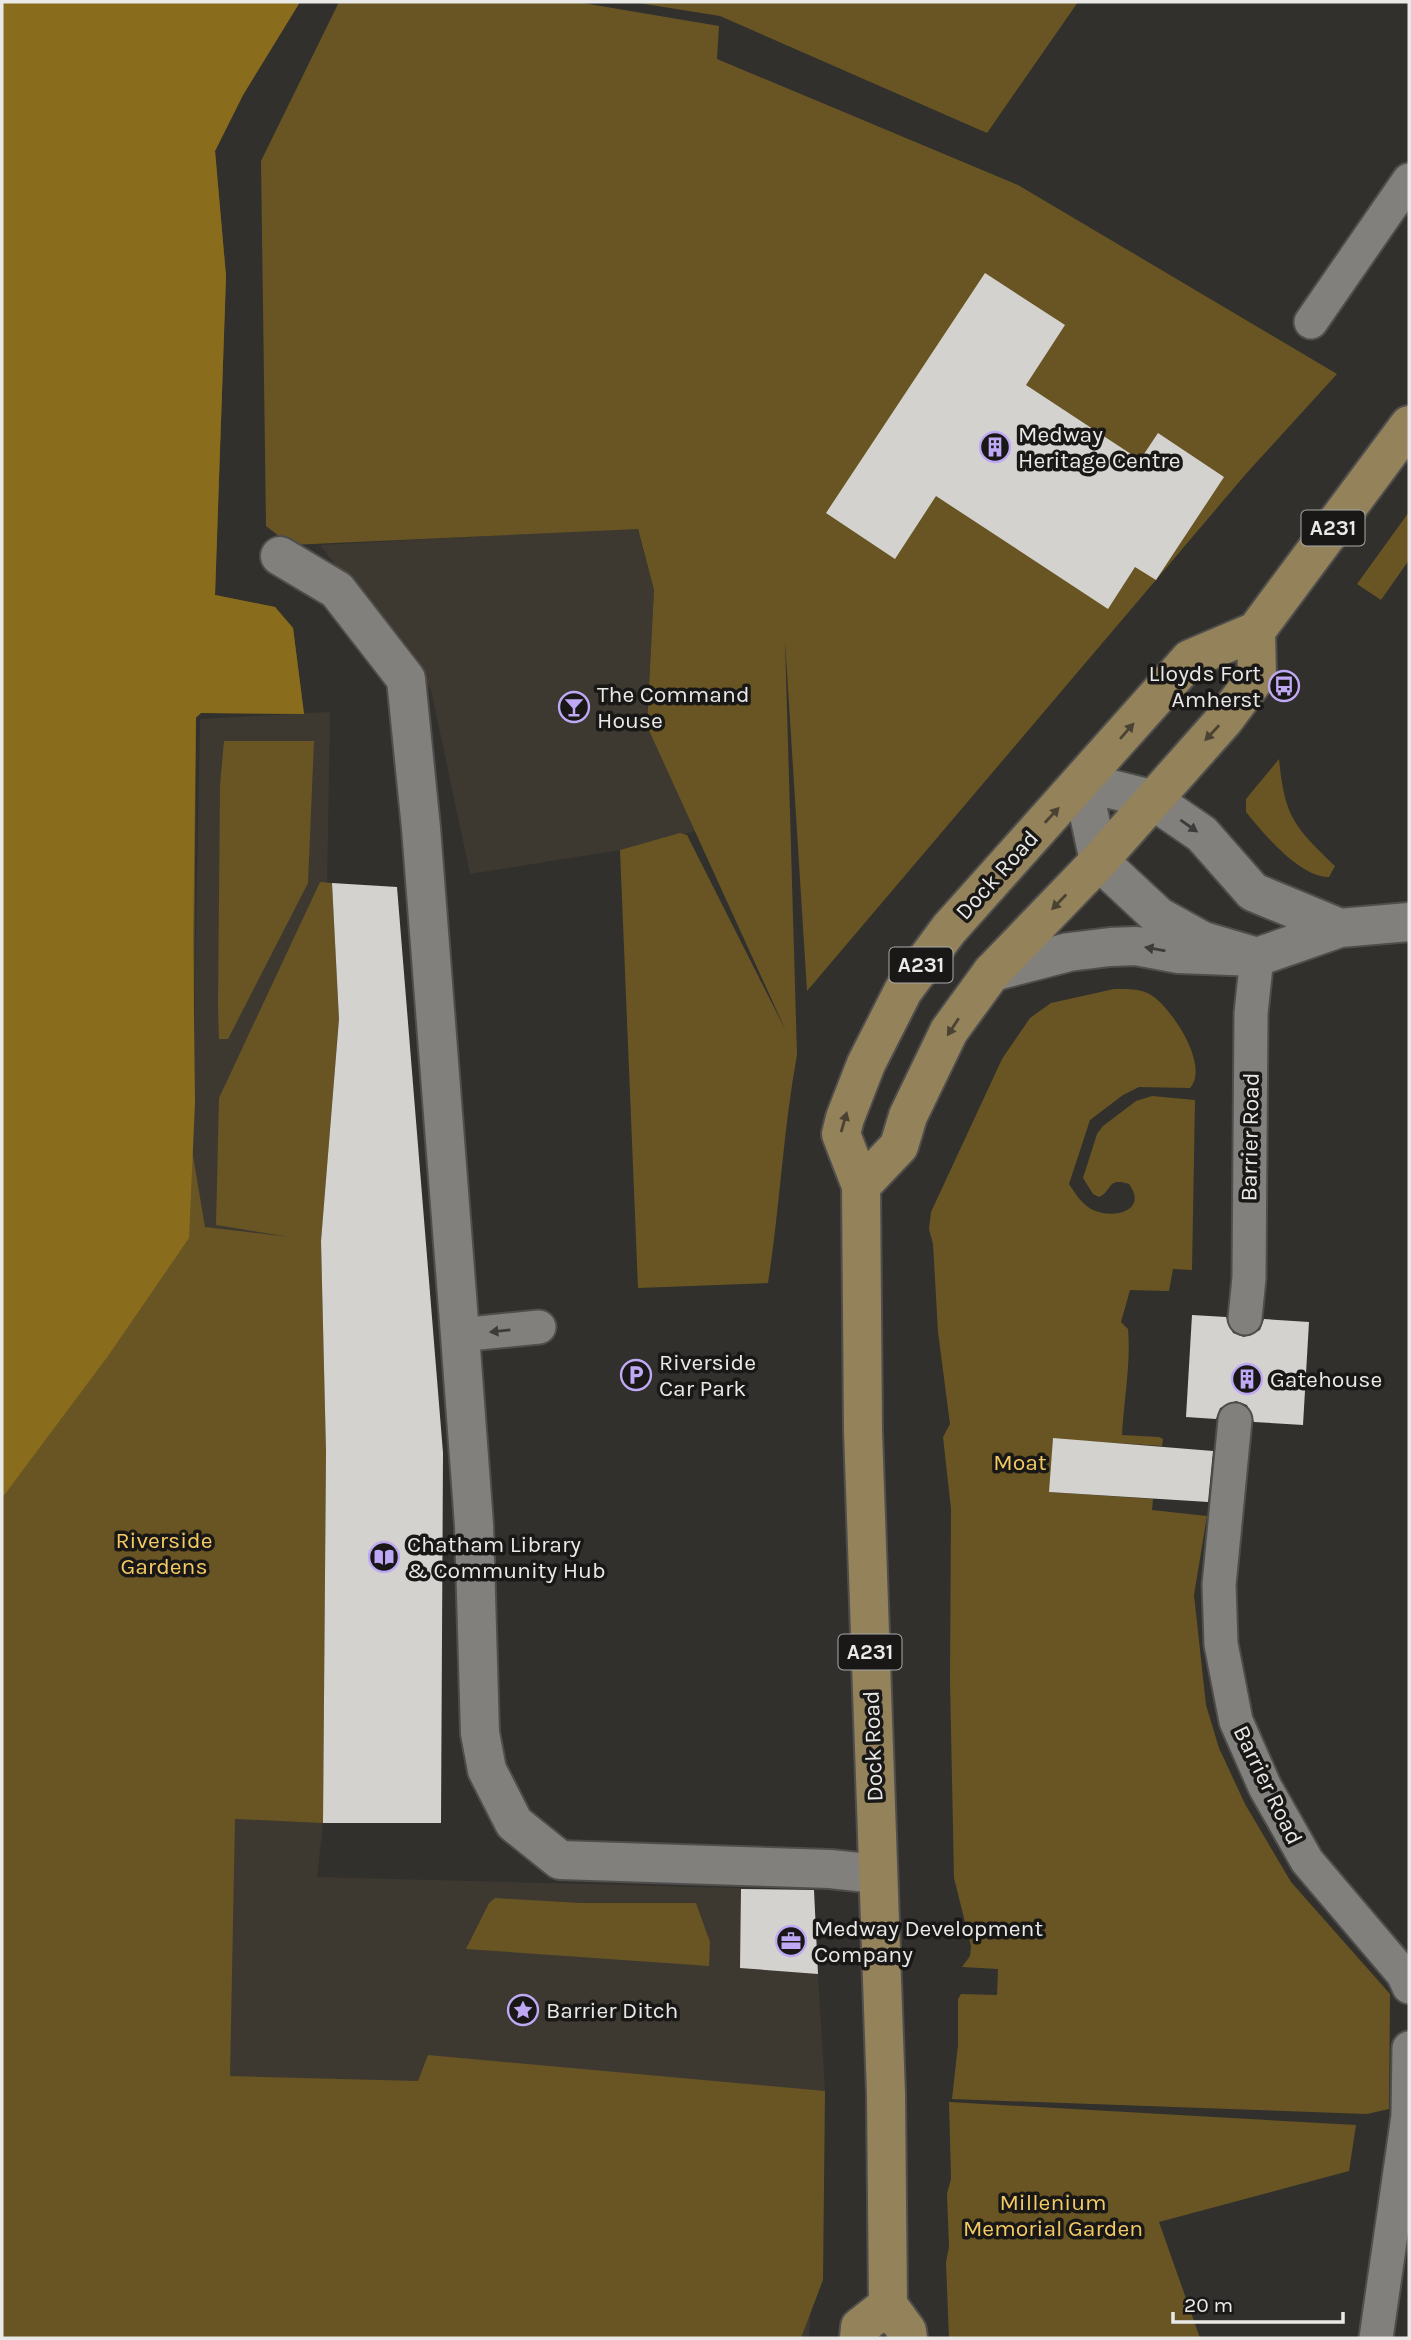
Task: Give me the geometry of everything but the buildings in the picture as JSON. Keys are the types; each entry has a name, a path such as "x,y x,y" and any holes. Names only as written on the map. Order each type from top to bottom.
{"main road":[{"name":"A231","path":"861,1186 899,1146 908,1116 950,1031 992,972 1099,861 1151,799 1224,720 1256,676 1256,631 1409,425"},
{"name":"Dock Road","path":"865,2327 886,2095 863,1431 861,1186 841,1134 866,1064 903,991 973,900 1083,782 1190,659 1256,631"},
{"name":"A231","path":"865,2327 907,2331 908,2338"}],"street":[{"path":"280,556 337,590 406,679 421,828 460,1335 474,1525 480,1733 487,1770 514,1823 560,1860 830,1869 877,1874"},
{"path":"1257,957 1203,941 1158,916 1099,861 1083,782 1151,799 1202,834 1253,892 1340,928"},
{"path":"992,972 1076,951 1110,947 1136,946 1179,954 1257,957 1340,928 1409,922"}],"lane":[{"path":"1311,322 1409,180"},
{"name":"Barrier Road","path":"1245,1318 1249,1278 1251,1013 1257,957"},
{"path":"460,1335 539,1327"},
{"name":"Barrier Road","path":"1235,1420 1219,1585 1224,1667 1236,1721 1265,1787 1307,1861 1402,1974 1409,1987"},
{"path":"1376,2338 1405,2161 1409,2048"}],"shaded area":[{"path":"2,2 300,2 243,95 215,151 226,276 215,595 275,607 293,628 304,714 201,713 196,717 193,934 195,1102 189,1238 108,1356 2,1498"},
{"path":"637,528 654,590 647,719 695,831 620,850 470,874 431,690 320,545"},
{"name":"Riverside Gardens","path":"330,712 321,1241 323,1823 317,1877 813,1890 825,2091 809,2338 2,2338 2,1506 190,1252 200,719"}],"green space":[{"name":"Riverside Gardens","path":"300,2 243,95 215,151 226,276 215,595 275,607 293,628 304,714 201,713 196,718 193,1156 205,1227 290,1237 216,1225 219,1098 320,882 332,883 339,1019 321,1241 326,1452 323,1823 235,1819 230,2076 418,2081 428,2055 825,2091 823,2280 801,2338 2,2338 2,722 129,638 169,172"},
{"path":"339,2 577,2 719,26 717,59 1018,185 1337,374 1245,475 807,991 785,640 797,1055 768,1283 638,1288 620,850 680,833 687,835 786,1031 647,726 654,590 638,529 290,545 266,526 261,161"},
{"path":"632,2 1078,2 987,133 720,16"},
{"path":"1409,512 1409,560 1381,600 1357,584"},
{"path":"224,741 314,741 308,883 228,1039 219,1039 220,785"},
{"path":"1279,759 1281,779 1294,820 1335,866 1329,877 1306,870 1294,862 1246,812 1246,799"},
{"name":"Moat","path":"1114,989 1133,989 1147,993 1160,1002 1186,1038 1192,1052 1195,1078 1190,1088 1139,1087 1123,1095 1090,1120 1069,1184 1084,1204 1099,1212 1117,1213 1131,1207 1134,1194 1129,1184 1113,1183 1099,1197 1093,1194 1083,1178 1097,1134 1103,1126 1136,1101 1152,1096 1195,1100 1192,1270 1173,1269 1169,1291 1130,1290 1121,1322 1128,1329 1129,1342 1122,1435 1159,1437 1163,1439 1162,1446 1053,1439 1050,1492 1153,1499 1152,1510 1207,1516 1194,1595 1206,1705 1219,1748 1245,1804 1291,1882 1390,1994 1389,2109 1367,2114 952,2099 958,2045 958,1999 961,1994 997,1995 998,1969 962,1967 970,1956 971,1946 954,1878 950,1681 951,1509 943,1437 950,1424 938,1332 933,1244 929,1229 931,1212 1002,1059 1030,1018 1051,1003"},
{"path":"495,1898 580,1903 696,1903 710,1942 709,1966 466,1949 489,1903"},
{"name":"Millenium Memorial Garden","path":"949,2102 1356,2125 1349,2171 1159,2222 1200,2338 949,2338 946,2262 949,2247 947,2194 951,2179"}],"place":[{"name":"Medway Heritage Centre","path":"995,447"},
{"name":"Lloyds Fort Amherst","path":"1284,686"},
{"name":"The Command House","path":"574,707"},
{"name":"Riverside Car Park","path":"636,1375"},
{"name":"Gatehouse","path":"1247,1379"},
{"name":"Chatham Library & Community Hub","path":"384,1557"},
{"name":"Medway Development Company","path":"791,1941"},
{"name":"Barrier Ditch","path":"523,2010"}]}
